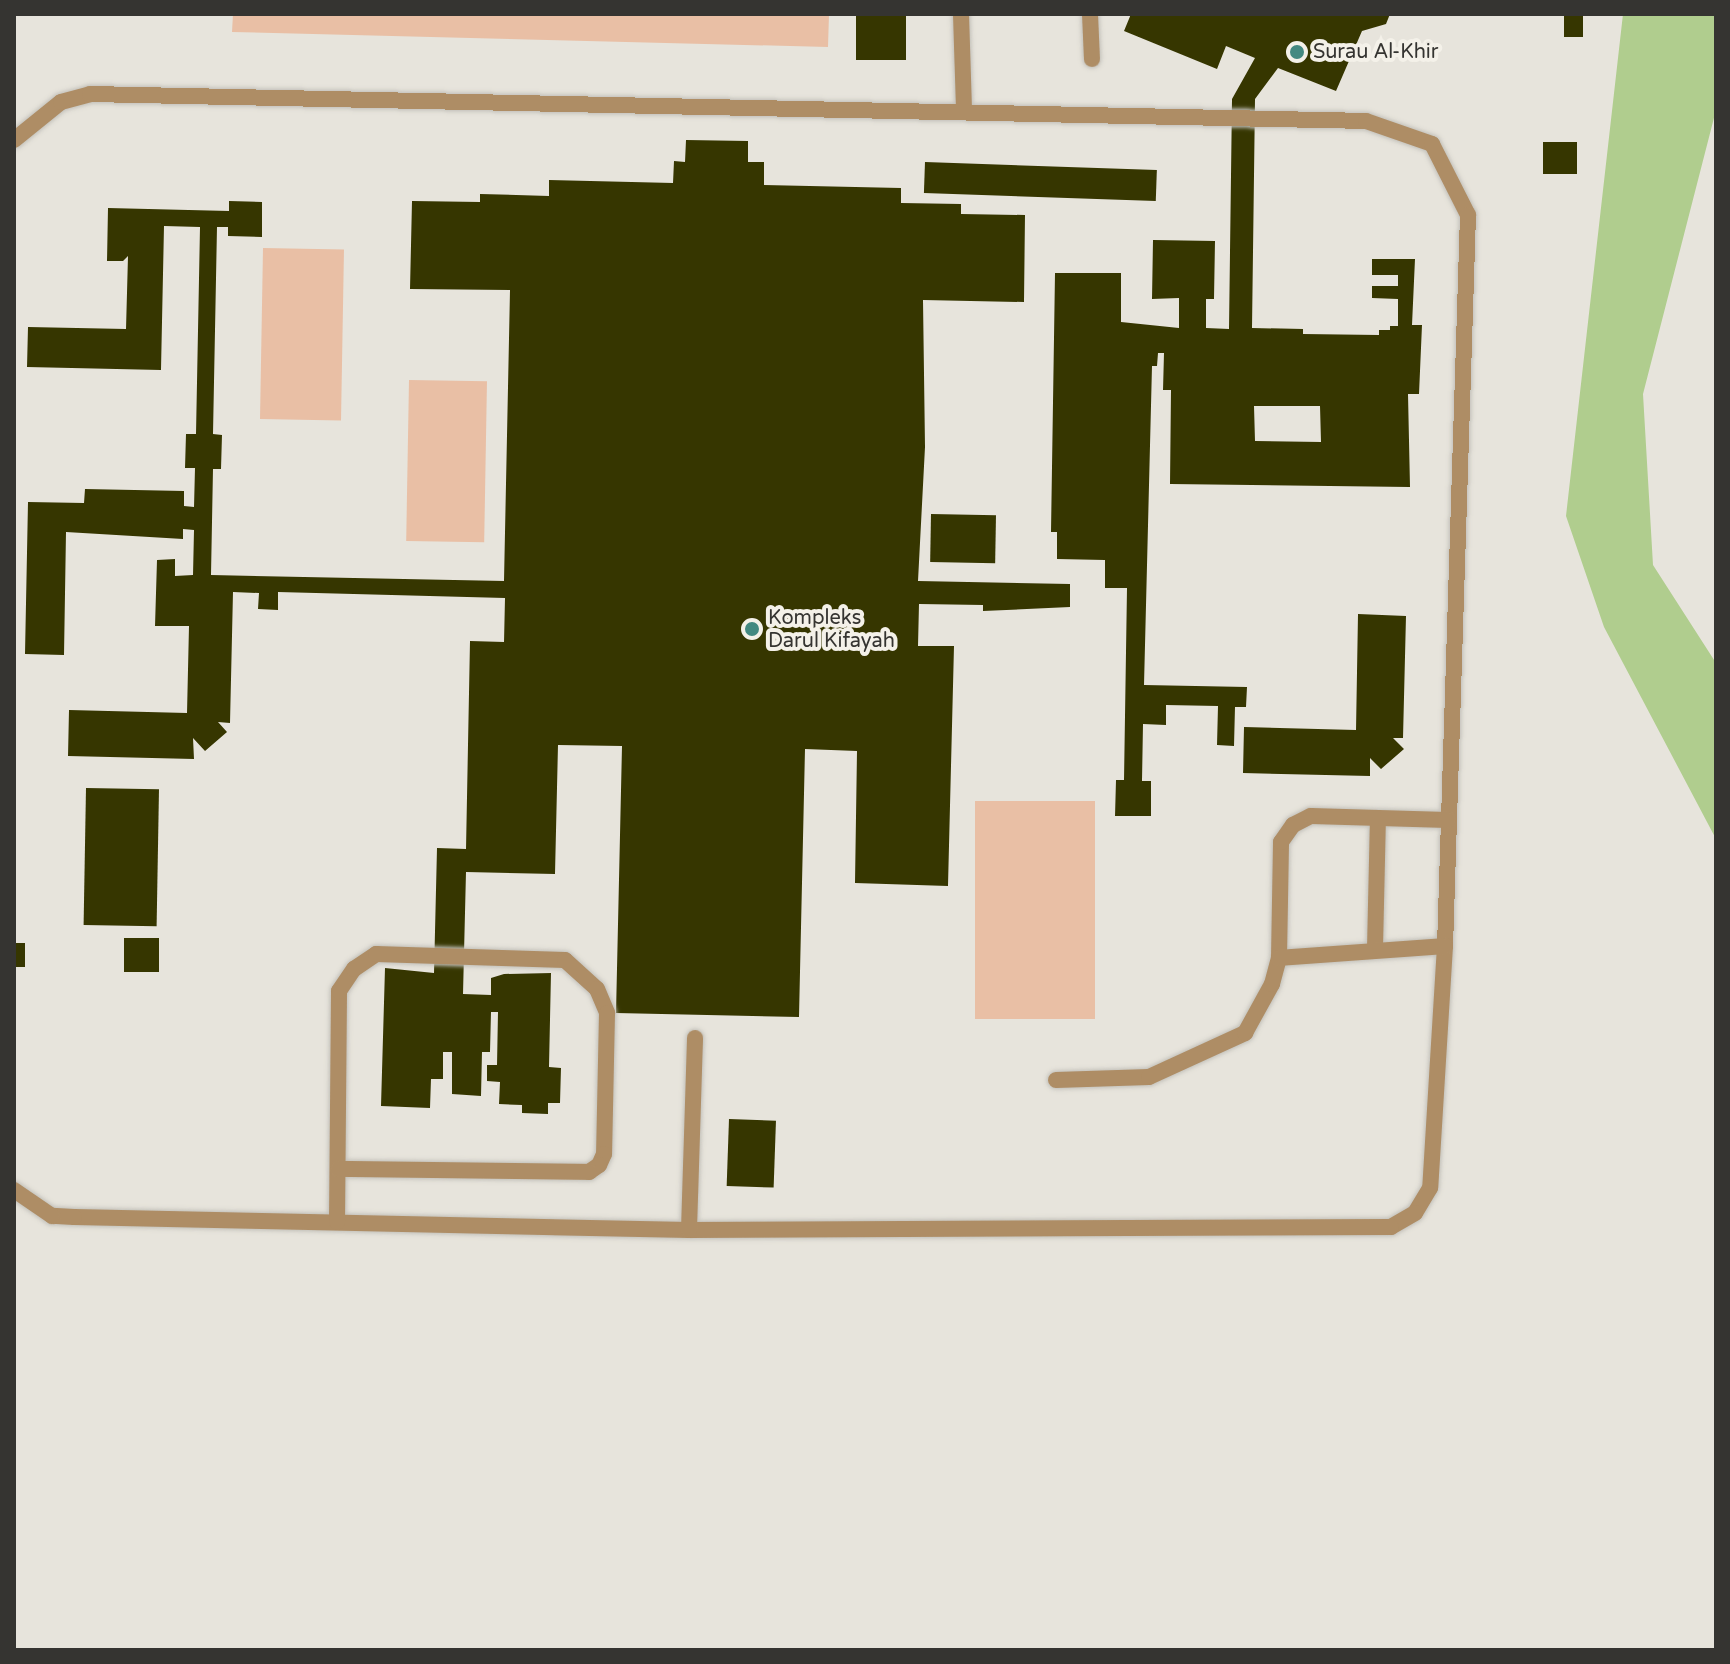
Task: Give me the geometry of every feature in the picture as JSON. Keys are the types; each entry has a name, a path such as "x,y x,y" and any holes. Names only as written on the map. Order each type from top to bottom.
{"lane":[{"path":"961,14 964,110"},
{"path":"1090,14 1092,59"},
{"path":"14,140 61,102 90,94 964,110 1366,121 1432,144 1468,215 1445,946 1430,1188 1415,1213 1391,1227 689,1230 52,1216 14,1190"},
{"path":"1056,1080 1149,1077 1245,1033 1272,984 1279,958 1281,842 1293,825 1311,816 1448,820"},
{"path":"1375,948 1378,818"},
{"path":"1279,958 1375,948 1445,946"},
{"path":"337,1222 339,991 354,969 376,954 565,960 597,989 607,1013 604,1154 599,1165 589,1172 338,1169"},
{"path":"689,1230 695,1038"}],"shaded area":[{"path":"233,14 829,14 828,47 232,32"},
{"path":"1623,14 1716,14 1716,110 1643,394 1653,565 1716,663 1716,839 1604,627 1566,516"},
{"path":"263,248 344,249 341,420 260,419"},
{"path":"409,380 487,381 484,542 406,541"},
{"path":"975,801 1095,801 1095,1019 975,1019"}],"building":[{"path":"856,14 906,14 906,60 856,60"},
{"path":"1131,14 1390,14 1386,24 1362,31 1336,91 1278,68 1255,99 1252,328 1303,329 1303,334 1379,335 1379,330 1398,326 1398,299 1372,298 1372,286 1398,286 1398,275 1372,275 1372,259 1415,259 1412,325 1422,325 1419,394 1408,394 1410,487 1170,484 1171,390 1163,390 1164,353 1158,353 1157,366 1152,366 1144,685 1247,687 1246,707 1235,707 1234,746 1217,745 1218,706 1166,705 1166,725 1143,724 1142,781 1151,781 1151,816 1115,816 1116,780 1124,780 1127,588 1105,588 1105,560 1057,559 1057,532 1051,532 1055,273 1121,273 1121,322 1179,328 1179,298 1152,299 1153,240 1215,241 1214,299 1206,299 1206,328 1229,329 1232,99 1255,58 1226,46 1217,69 1124,31","holes":["1254,406 1320,406 1321,442 1255,441"]},
{"path":"1564,14 1583,14 1583,37 1564,37"},
{"path":"686,140 748,141 748,162 764,162 764,185 901,188 901,203 961,204 961,214 1025,215 1024,302 923,300 925,447 918,581 1070,584 1070,607 983,611 983,605 919,604 918,646 954,646 948,886 855,883 857,751 805,749 799,1017 616,1013 622,746 558,745 555,874 466,872 463,994 491,995 491,978 504,974 551,973 549,1067 561,1068 560,1103 548,1103 548,1114 522,1113 522,1105 499,1104 500,1082 487,1081 487,1065 497,1065 498,1012 491,1012 490,1052 482,1052 481,1096 452,1094 452,1052 443,1052 443,1079 431,1079 430,1108 381,1106 385,968 434,973 437,848 466,849 470,641 504,642 505,598 278,592 278,610 258,609 259,593 233,592 230,723 218,722 227,732 205,751 193,738 194,759 68,756 69,710 187,713 189,626 155,626 157,560 175,559 175,576 193,575 194,530 183,529 183,539 66,532 64,655 25,654 28,502 84,503 85,489 184,491 184,506 194,507 195,468 185,468 186,434 196,434 200,227 164,226 161,370 27,367 28,327 126,329 128,256 123,261 107,261 108,208 229,211 229,201 262,202 262,237 228,236 228,227 217,227 213,434 222,435 221,469 213,469 211,575 504,581 510,290 410,289 412,201 480,202 480,194 549,196 549,180 673,183 674,161 685,162"},
{"path":"1543,142 1577,142 1577,174 1543,174"},
{"path":"925,162 1157,170 1156,201 924,193"},
{"path":"931,514 996,515 995,563 930,562"},
{"path":"1358,614 1406,616 1403,738 1393,738 1404,749 1381,769 1370,758 1370,776 1243,773 1244,727 1356,730"},
{"path":"86,788 159,789 157,926 84,925"},
{"path":"124,938 159,938 159,972 124,972"},
{"path":"14,943 25,943 25,967 14,967"},
{"path":"729,1119 776,1121 774,1188 727,1186"}],"place":[{"name":"Surau Al-Khir","path":"1297,52"},
{"name":"Kompleks Darul Kifayah","path":"752,629"}]}
